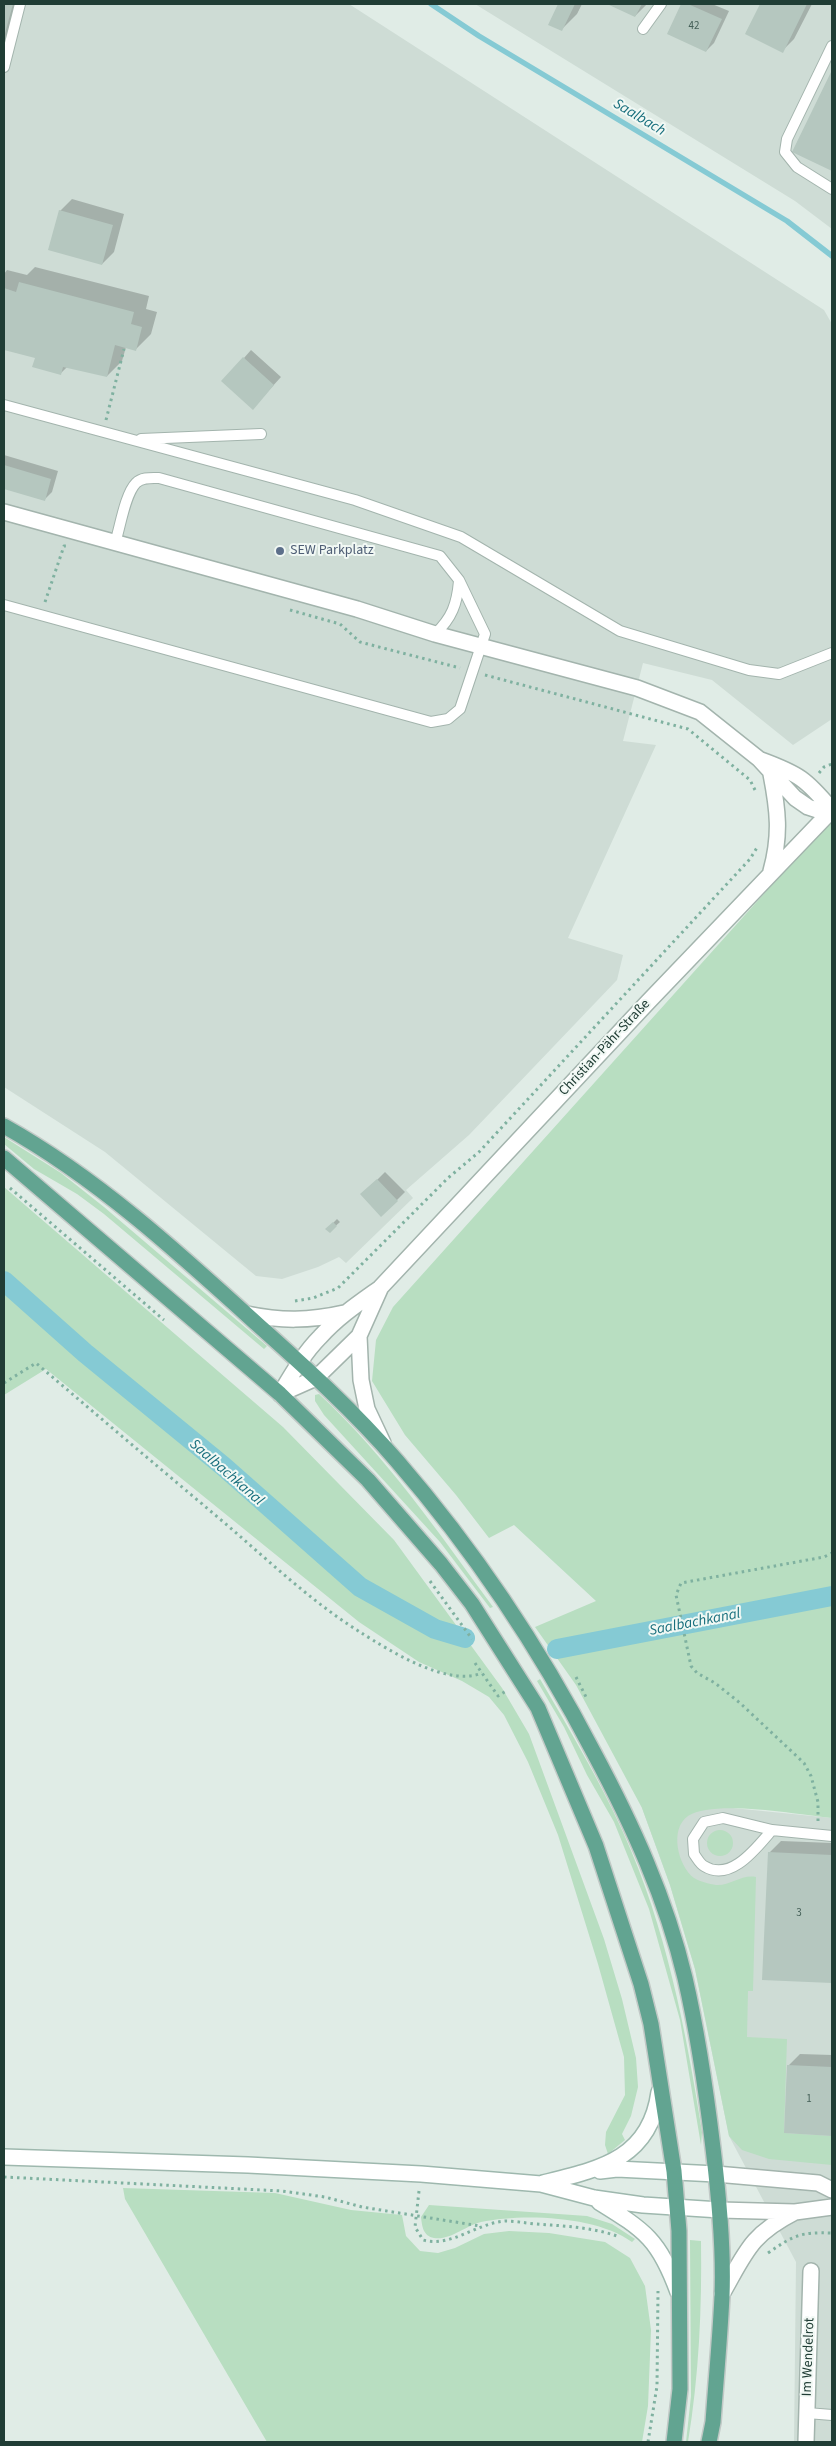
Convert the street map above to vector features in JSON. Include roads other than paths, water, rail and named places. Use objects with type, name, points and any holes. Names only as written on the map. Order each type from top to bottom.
[{"type":"main road","points":[[4,1126],[37,1145],[96,1186],[246,1314],[316,1378],[385,1448],[469,1551],[561,1689],[625,1812],[658,1890],[684,1975],[704,2072],[720,2210],[722,2294],[713,2422],[709,2442]]},
{"type":"main road","points":[[4,1158],[280,1394],[368,1480],[441,1564],[472,1604],[538,1708],[596,1846],[641,1984],[651,2024],[674,2171],[677,2206],[681,2298],[680,2389],[674,2442]]},
{"type":"street","points":[[4,512],[357,609],[435,634],[615,681],[700,712],[759,759],[795,798],[808,807],[820,811],[832,810]]},
{"type":"street","points":[[759,759],[793,772],[809,784],[832,810]]},
{"type":"street","points":[[770,872],[778,847],[779,826],[771,774]]},
{"type":"street","name":"Christian-Pähr-Straße","points":[[280,1394],[300,1362],[319,1337],[345,1313],[380,1288],[770,872],[832,810]]},
{"type":"street","name":"Christian-Pähr-Straße","points":[[280,1394],[316,1378],[360,1336],[380,1288]]},
{"type":"street","points":[[246,1314],[273,1320],[296,1321],[345,1313]]},
{"type":"street","points":[[360,1336],[361,1380],[368,1409],[385,1448]]},
{"type":"street","points":[[541,2184],[607,2165],[645,2136],[656,2113],[661,2082]]},
{"type":"street","points":[[4,2157],[248,2164],[421,2174],[541,2184],[594,2198],[643,2205],[720,2210],[795,2212],[832,2207]]},
{"type":"street","points":[[588,2172],[617,2169],[716,2174],[818,2183],[832,2190]]},
{"type":"street","points":[[594,2198],[648,2235],[669,2267],[681,2298]]},
{"type":"street","points":[[722,2294],[744,2253],[760,2233],[795,2212]]},
{"type":"street","name":"Im Wendelrot","points":[[806,2442],[811,2271]]},
{"type":"lane","points":[[4,67],[20,4]]},
{"type":"lane","points":[[643,29],[662,4]]},
{"type":"lane","points":[[832,46],[787,139],[785,152],[797,167],[832,189]]},
{"type":"lane","points":[[4,405],[355,500],[461,537],[620,631],[749,670],[778,674],[832,653]]},
{"type":"lane","points":[[130,440],[261,434]]},
{"type":"lane","points":[[4,606],[431,722],[448,719],[460,709],[485,634],[459,580],[440,556],[159,478],[146,477],[136,482],[115,544]]},
{"type":"lane","points":[[435,634],[447,622],[457,603],[459,580]]},
{"type":"lane","points":[[772,1830],[749,1856],[732,1868],[718,1870],[704,1866],[694,1854],[693,1839],[704,1822],[723,1818],[772,1830],[832,1836]]},
{"type":"lane","points":[[807,2413],[832,2415]]},
{"type":"waterway","name":"Saalbach","points":[[431,4],[479,36],[787,221],[832,256]]},
{"type":"waterway","name":"Saalbachkanal","points":[[4,1281],[85,1353],[223,1466],[360,1587],[435,1629],[465,1638]]},
{"type":"waterway","name":"Saalbachkanal","points":[[557,1649],[832,1596]]},
{"type":"place","name":"SEW Parkplatz","points":[[280,551]]}]
